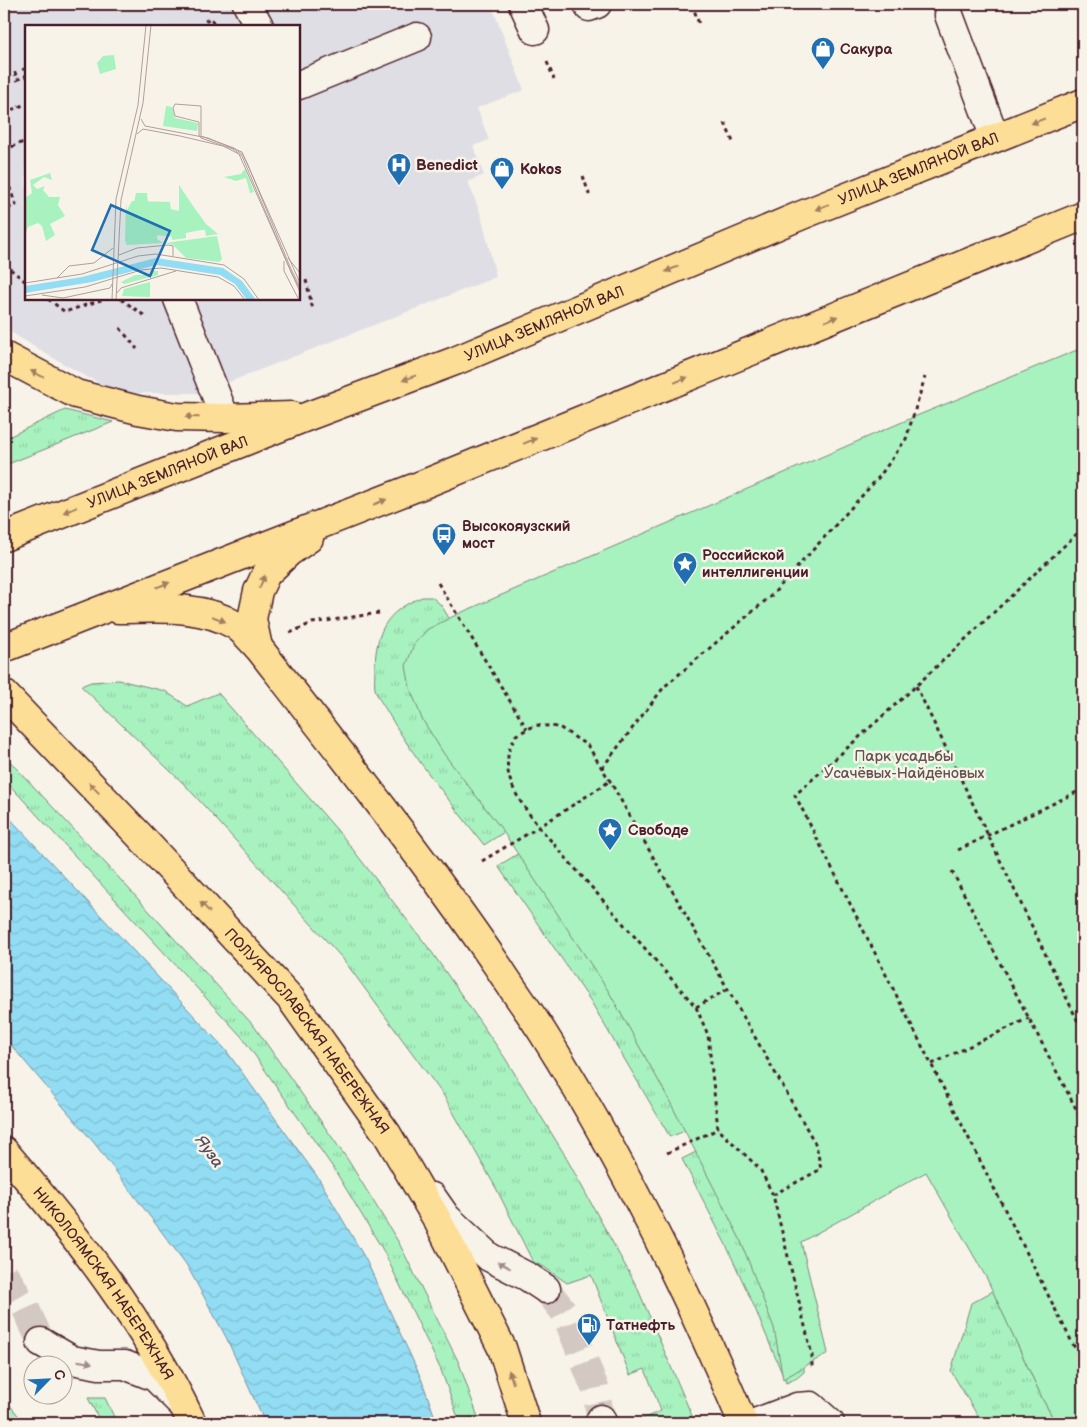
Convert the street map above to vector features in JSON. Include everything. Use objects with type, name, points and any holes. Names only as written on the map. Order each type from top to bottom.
[{"type":"main road","name":"УЛИЦА ЗЕМЛЯНОЙ ВАЛ","points":[[4,537],[311,415],[454,361],[793,218],[1083,103]]},
{"type":"main road","points":[[4,648],[334,520],[1083,216]]},
{"type":"main road","points":[[4,356],[76,394],[138,410],[177,417],[225,418],[311,415]]},
{"type":"main road","points":[[258,646],[252,618],[258,591],[266,574],[289,552],[334,520]]},
{"type":"main road","points":[[101,609],[176,609],[207,614],[236,626],[258,646],[453,901],[543,1033],[604,1136],[668,1258],[709,1344],[743,1423]]},
{"type":"main road","name":"ПОЛУЯРОСЛАВСКАЯ НАБЕРЕЖНАЯ","points":[[4,694],[138,834],[291,999],[387,1134],[438,1221],[502,1348],[526,1423]]},
{"type":"main road","name":"НИКОЛОЯМСКАЯ НАБЕРЕЖНАЯ","points":[[4,1151],[37,1189],[115,1289],[148,1341],[188,1415]]},
{"type":"lane","points":[[248,4],[258,25]]},
{"type":"lane","points":[[523,4],[535,30]]},
{"type":"lane","points":[[949,15],[995,138]]},
{"type":"lane","points":[[300,85],[417,37]]},
{"type":"lane","points":[[178,300],[225,418]]},
{"type":"lane","points":[[387,1134],[446,1217],[489,1257],[528,1277],[546,1289]]},
{"type":"lane","points":[[41,1342],[72,1360],[99,1365],[125,1365],[155,1377],[188,1415]]},
{"type":"lane","points":[[755,1423],[797,1407],[821,1415]]},
{"type":"path","points":[[692,4],[699,24]]},
{"type":"path","points":[[205,21],[211,18],[214,25]]},
{"type":"path","points":[[23,68],[25,73]]},
{"type":"path","points":[[14,72],[17,80],[25,76]]},
{"type":"path","points":[[4,113],[25,104]]},
{"type":"path","points":[[725,123],[733,142]]},
{"type":"path","points":[[4,150],[25,141]]},
{"type":"path","points":[[4,172],[16,205],[4,210]]},
{"type":"path","points":[[583,176],[590,197]]},
{"type":"path","points":[[4,267],[25,281]]},
{"type":"path","points":[[306,280],[313,310]]},
{"type":"path","points":[[49,300],[65,312],[101,300]]},
{"type":"path","points":[[120,328],[137,349]]},
{"type":"path","points":[[602,768],[664,687],[772,596],[880,477],[906,439],[925,377]]},
{"type":"path","points":[[1083,528],[916,686],[795,795],[1083,1364]]},
{"type":"path","points":[[438,583],[527,729]]},
{"type":"path","points":[[286,635],[312,623],[379,612]]},
{"type":"path","points":[[916,686],[1083,1032]]},
{"type":"path","points":[[772,1195],[821,1169],[816,1145],[610,781],[588,746],[559,727],[536,725],[527,729],[516,735],[508,757],[509,776],[520,801],[539,827],[696,1007],[708,1035],[718,1129],[760,1169],[772,1195],[812,1355],[821,1415]]},
{"type":"path","points":[[482,860],[539,827],[610,781]]},
{"type":"path","points":[[958,850],[1083,789]]},
{"type":"path","points":[[952,871],[1083,1122]]},
{"type":"path","points":[[696,1007],[728,989]]},
{"type":"path","points":[[932,1064],[1029,1018]]},
{"type":"path","points":[[667,1153],[718,1129]]},
{"type":"shaded area","points":[[4,4],[491,4],[524,90],[477,108],[489,140],[473,146],[484,175],[468,182],[481,215],[496,277],[201,393],[137,393],[111,388],[87,377],[4,328]]},
{"type":"green space","name":"Парк усадьбы Усачёвых-Найдёновых","points":[[1077,350],[1083,354],[1083,1423],[1056,1423],[1043,1400],[987,1279],[926,1172],[801,1242],[828,1353],[783,1379],[774,1328],[740,1239],[667,1096],[609,992],[500,827],[444,754],[422,719],[410,688],[406,666],[414,644],[428,629],[460,613],[914,417]]},
{"type":"green space","points":[[65,410],[113,422],[8,464],[4,439]]},
{"type":"green space","points":[[422,597],[432,597],[441,605],[514,724],[523,820],[484,845],[410,747],[375,689],[376,654],[381,632],[386,623],[400,609]]},
{"type":"green space","points":[[119,680],[165,691],[187,706],[218,693],[344,838],[431,951],[505,1058],[563,1152],[637,1287],[695,1423],[632,1423],[661,1411],[645,1369],[630,1375],[591,1275],[567,1283],[544,1267],[533,1262],[496,1188],[444,1096],[343,959],[186,786],[81,686],[91,682]]},
{"type":"green space","points":[[4,755],[254,1026],[348,1160],[399,1243],[459,1363],[480,1423],[460,1423],[441,1370],[383,1250],[334,1169],[242,1037],[4,779]]},
{"type":"green space","points":[[537,842],[694,1127],[670,1137],[590,1000],[498,866]]},
{"type":"green space","points":[[708,1146],[804,1360],[804,1372],[786,1383],[726,1245],[682,1159]]},
{"type":"green space","points":[[993,1291],[1043,1400],[1056,1423],[982,1423],[951,1371],[971,1303]]},
{"type":"green space","points":[[4,1398],[21,1419],[29,1423],[4,1423]]},
{"type":"green space","points":[[88,1398],[105,1398],[117,1423],[101,1423]]},
{"type":"water","name":"Яуза","points":[[4,812],[225,1049],[319,1179],[366,1260],[421,1378],[437,1423],[265,1423],[226,1337],[186,1264],[95,1144],[4,1037]]},
{"type":"tunnel","points":[[4,1273],[25,1307],[41,1342]]},
{"type":"tunnel","points":[[546,1289],[565,1313],[595,1388],[601,1419]]},
{"type":"place","name":"Сакура","points":[[823,70]]},
{"type":"place","name":"Benedict","points":[[399,186]]},
{"type":"place","name":"Kokos","points":[[502,190]]},
{"type":"place","name":"Высокояузский мост","points":[[444,556]]},
{"type":"place","name":"Российской интеллигенции","points":[[685,585]]},
{"type":"place","name":"Свободе","points":[[610,851]]},
{"type":"place","name":"Татнефть","points":[[589,1346]]}]
